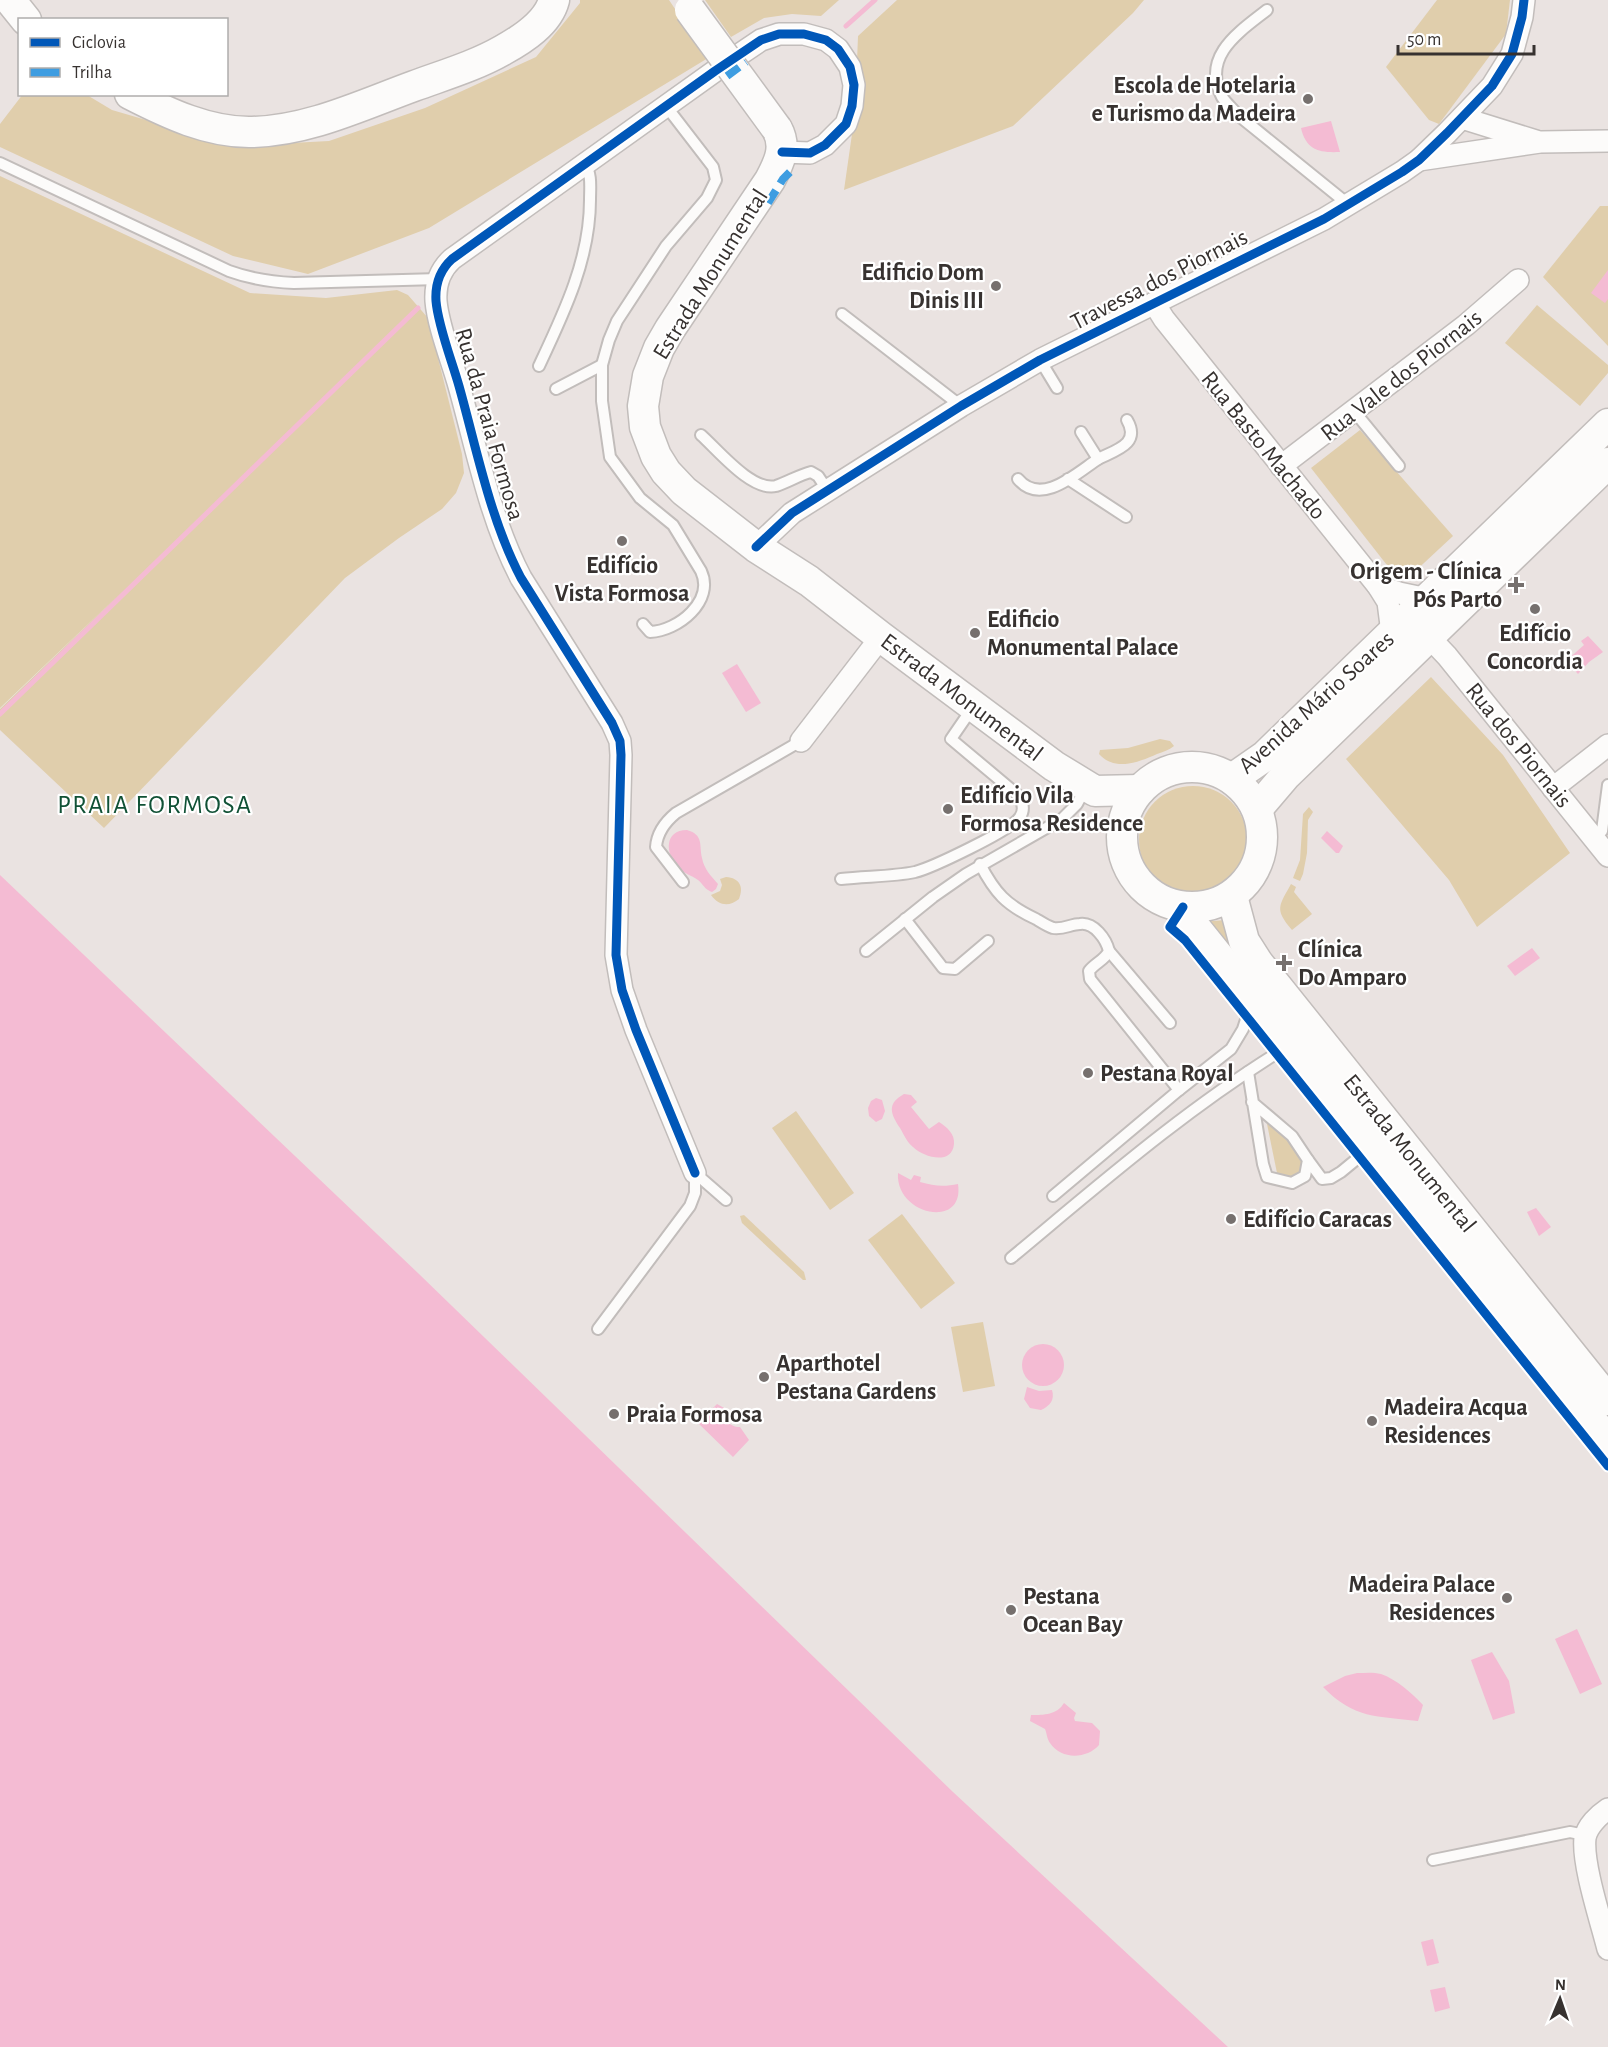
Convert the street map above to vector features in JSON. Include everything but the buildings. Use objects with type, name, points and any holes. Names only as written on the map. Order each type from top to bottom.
[{"type":"main road","points":[[10,0],[24,18]]},
{"type":"main road","points":[[134,96],[161,110],[213,128],[251,132],[304,126],[475,63],[503,50],[524,37],[544,20],[554,0]]},
{"type":"main road","points":[[687,5],[779,141]]},
{"type":"main road","name":"Estrada Monumental","points":[[779,141],[770,180],[659,348],[648,376],[643,406],[645,427],[650,443],[666,472],[704,508],[756,547],[809,581],[1054,766],[1091,789],[1122,825]]},
{"type":"main road","name":"Avenida Mário Soares","points":[[1232,778],[1265,756],[1608,424]]},
{"type":"main road","name":"Avenida Mário Soares","points":[[1257,809],[1285,776],[1608,463]]},
{"type":"main road","points":[[1203,768],[1232,778],[1243,788],[1257,809],[1262,829],[1263,844],[1259,859],[1244,886],[1232,896],[1200,907],[1183,907],[1165,902],[1148,892],[1135,879],[1126,862],[1122,844],[1122,825],[1128,806],[1140,790],[1155,777],[1173,769],[1203,768]]},
{"type":"main road","points":[[1091,789],[1140,790]]},
{"type":"main road","name":"Estrada Monumental","points":[[1232,896],[1244,941],[1257,963],[1604,1389]]},
{"type":"main road","name":"Estrada Monumental","points":[[1183,907],[1190,921],[1608,1441]]},
{"type":"street","name":"Travessa dos Piornais","points":[[756,547],[792,513],[961,406],[1040,360],[1349,205],[1419,160],[1492,86],[1512,54],[1524,0]]},
{"type":"street","points":[[439,279],[447,264],[452,260],[761,40],[779,34],[804,34],[826,40],[838,49],[850,67],[854,85],[852,106],[846,124],[825,145],[810,153],[779,141]]},
{"type":"street","points":[[1462,118],[1540,142]]},
{"type":"street","points":[[1419,160],[1512,148],[1540,142],[1608,141]]},
{"type":"street","name":"Rua da Praia Formosa","points":[[439,279],[436,304],[441,324],[487,488],[510,556],[521,578],[612,723],[620,741],[621,784],[616,955],[618,974],[636,1030],[695,1173]]},
{"type":"street","name":"Rua Vale dos Piornais","points":[[1281,466],[1466,325],[1518,280]]},
{"type":"street","name":"Rua Basto Machado","points":[[1154,303],[1164,319],[1378,586],[1388,602],[1392,633]]},
{"type":"street","points":[[1378,586],[1412,597],[1428,599]]},
{"type":"street","name":"Rua dos Piornais","points":[[1428,636],[1447,656],[1608,856]]},
{"type":"street","points":[[801,741],[881,637]]},
{"type":"street","points":[[1553,788],[1608,745]]},
{"type":"street","points":[[1608,1809],[1597,1816],[1585,1835],[1586,1855],[1608,1948]]},
{"type":"lane","points":[[1267,10],[1234,37],[1219,55],[1215,76],[1222,98],[1240,117],[1349,205]]},
{"type":"lane","points":[[644,624],[650,632],[659,632],[678,623],[694,610],[705,589],[704,578],[673,525],[640,498],[610,457],[602,401],[602,365],[617,321],[666,246],[707,198],[716,180],[713,167],[666,106]]},
{"type":"lane","points":[[0,163],[30,175],[229,271],[249,278],[294,283],[439,279]]},
{"type":"lane","points":[[539,366],[567,307],[587,242],[590,175],[585,164]]},
{"type":"lane","points":[[842,314],[961,406]]},
{"type":"lane","points":[[1040,360],[1057,388]]},
{"type":"lane","points":[[556,389],[602,365]]},
{"type":"lane","points":[[1354,411],[1399,466]]},
{"type":"lane","points":[[1018,479],[1022,484],[1040,490],[1054,488],[1098,459],[1128,444],[1132,435],[1131,426],[1127,420]]},
{"type":"lane","points":[[1082,432],[1098,459]]},
{"type":"lane","points":[[702,435],[744,475],[760,486],[775,486],[811,472],[818,476],[828,491]]},
{"type":"lane","points":[[1068,479],[1126,517]]},
{"type":"lane","points":[[841,879],[914,872],[1009,826],[1022,816],[1024,810],[1019,796],[951,739],[973,707]]},
{"type":"lane","points":[[683,882],[656,847],[656,838],[668,820],[676,813],[801,741]]},
{"type":"lane","points":[[1593,838],[1602,831],[1608,786]]},
{"type":"lane","points":[[866,951],[933,897],[980,864],[1062,819],[1091,789]]},
{"type":"lane","points":[[980,864],[992,887],[1015,909],[1053,928],[1068,928],[1081,923],[1094,926],[1107,944],[1109,951],[1170,1023]]},
{"type":"lane","points":[[905,920],[943,968],[955,969],[988,941]]},
{"type":"lane","points":[[1109,951],[1093,965],[1089,971],[1090,979],[1179,1090]]},
{"type":"lane","points":[[1053,1196],[1231,1049],[1243,1029],[1253,998]]},
{"type":"lane","points":[[1011,1258],[1157,1137],[1290,1045]]},
{"type":"lane","points":[[1248,1072],[1263,1164],[1268,1177],[1292,1183],[1305,1176],[1308,1160]]},
{"type":"lane","points":[[1252,1102],[1292,1136],[1322,1179],[1331,1178],[1372,1147]]},
{"type":"lane","points":[[695,1173],[726,1200]]},
{"type":"lane","points":[[598,1329],[690,1206],[695,1193],[695,1173]]},
{"type":"lane","points":[[1433,1860],[1570,1832],[1585,1835]]},
{"type":"shaded area","points":[[580,0],[669,0],[708,58],[429,228],[308,274],[233,256],[0,147],[0,124],[21,96],[89,96],[112,110],[235,146],[329,141],[425,108],[536,57],[580,3]]},
{"type":"shaded area","points":[[705,0],[839,0],[821,16],[792,14],[764,18],[731,37]]},
{"type":"shaded area","points":[[897,0],[1144,0],[1013,126],[844,190],[855,113],[858,36]]},
{"type":"shaded area","points":[[1437,0],[1510,0],[1506,34],[1439,124],[1429,120],[1386,67]]},
{"type":"shaded area","points":[[1331,121],[1340,152],[1314,149],[1306,141],[1301,128]]},
{"type":"shaded area","points":[[0,176],[250,293],[326,298],[397,290],[408,295],[428,318],[462,454],[464,473],[456,493],[442,509],[345,578],[104,828],[0,730],[0,709],[127,587],[0,708]]},
{"type":"shaded area","points":[[1600,206],[1608,206],[1608,346],[1543,277]]},
{"type":"shaded area","points":[[1608,270],[1608,299],[1605,303],[1591,293]]},
{"type":"shaded area","points":[[1537,305],[1608,365],[1608,373],[1580,406],[1505,343]]},
{"type":"shaded area","points":[[1360,430],[1453,536],[1410,576],[1398,576],[1390,569],[1311,468]]},
{"type":"shaded area","points":[[1588,636],[1603,652],[1578,674],[1566,661],[1584,645],[1581,641]]},
{"type":"shaded area","points":[[737,664],[761,703],[746,712],[722,673]]},
{"type":"shaded area","points":[[1431,677],[1503,755],[1570,853],[1477,927],[1449,880],[1346,759]]},
{"type":"shaded area","points":[[1160,739],[1170,741],[1174,746],[1143,760],[1127,764],[1112,763],[1099,754],[1100,750],[1128,748]]},
{"type":"shaded area","points":[[1193,786],[1214,790],[1231,802],[1243,819],[1247,840],[1243,861],[1231,878],[1214,890],[1193,894],[1172,890],[1155,878],[1143,861],[1139,840],[1143,819],[1155,802],[1172,790]]},
{"type":"shaded area","points":[[1309,807],[1313,812],[1308,820],[1307,853],[1300,881],[1293,878],[1300,860],[1303,814]]},
{"type":"shaded area","points":[[687,830],[698,838],[704,866],[718,884],[712,892],[680,869],[671,856],[669,844],[671,838],[679,831]]},
{"type":"shaded area","points":[[1327,831],[1343,846],[1339,853],[1336,853],[1321,838]]},
{"type":"shaded area","points":[[0,875],[419,1274],[953,1792],[1228,2047],[0,2047]]},
{"type":"shaded area","points":[[726,877],[738,881],[741,887],[739,899],[728,904],[717,901],[711,895],[720,891],[722,885],[720,879]]},
{"type":"shaded area","points":[[1291,884],[1296,887],[1294,892],[1312,914],[1292,930],[1283,917],[1280,907]]},
{"type":"shaded area","points":[[1225,920],[1249,965],[1202,922]]},
{"type":"shaded area","points":[[1532,948],[1540,958],[1515,976],[1507,966]]},
{"type":"shaded area","points":[[904,1094],[911,1095],[917,1102],[911,1107],[929,1129],[939,1122],[950,1131],[954,1144],[948,1155],[936,1158],[923,1154],[907,1141],[892,1110],[892,1105]]},
{"type":"shaded area","points":[[876,1098],[882,1100],[885,1111],[882,1119],[876,1122],[869,1116],[868,1108],[871,1101]]},
{"type":"shaded area","points":[[796,1111],[854,1193],[830,1210],[772,1128]]},
{"type":"shaded area","points":[[1266,1119],[1270,1119],[1303,1159],[1304,1171],[1297,1179],[1281,1178],[1277,1173]]},
{"type":"shaded area","points":[[898,1173],[911,1180],[914,1175],[921,1177],[920,1182],[930,1184],[944,1186],[958,1184],[957,1198],[951,1208],[941,1212],[930,1212],[918,1207],[907,1199],[900,1187]]},
{"type":"shaded area","points":[[1536,1208],[1551,1227],[1539,1236],[1527,1212]]},
{"type":"shaded area","points":[[902,1214],[955,1283],[921,1309],[868,1240]]},
{"type":"shaded area","points":[[744,1215],[804,1272],[806,1280],[803,1280],[742,1223],[740,1216]]},
{"type":"shaded area","points":[[983,1322],[995,1386],[963,1392],[951,1327]]},
{"type":"shaded area","points":[[1043,1344],[1058,1350],[1064,1365],[1058,1380],[1043,1386],[1028,1380],[1022,1365],[1028,1350]]},
{"type":"shaded area","points":[[1027,1387],[1039,1391],[1052,1390],[1051,1402],[1041,1410],[1030,1408],[1024,1399]]},
{"type":"shaded area","points":[[717,1404],[726,1409],[725,1416],[728,1422],[740,1427],[749,1440],[733,1457],[698,1423]]},
{"type":"shaded area","points":[[1577,1629],[1602,1684],[1580,1694],[1555,1639]]},
{"type":"shaded area","points":[[1492,1652],[1509,1681],[1515,1713],[1493,1720],[1471,1660]]},
{"type":"shaded area","points":[[1357,1673],[1381,1674],[1404,1687],[1423,1705],[1418,1721],[1356,1711],[1323,1687]]},
{"type":"shaded area","points":[[1064,1703],[1076,1713],[1075,1721],[1092,1723],[1100,1731],[1099,1745],[1094,1750],[1081,1755],[1067,1755],[1055,1749],[1045,1729],[1030,1721],[1031,1715],[1054,1712]]},
{"type":"shaded area","points":[[1433,1939],[1439,1963],[1427,1966],[1421,1942]]},
{"type":"shaded area","points":[[1445,1987],[1450,2008],[1435,2012],[1430,1990]]},
{"type":"waterway","points":[[846,26],[875,0]]},
{"type":"waterway","points":[[0,714],[418,308]]},
{"type":"marked path","points":[[727,76],[746,62]]},
{"type":"marked path","points":[[768,203],[783,179],[795,167]]},
{"type":"cycle path","points":[[756,547],[792,513],[961,406],[1040,360],[1324,219],[1419,160],[1492,86],[1512,54],[1524,0]]},
{"type":"cycle path","points":[[695,1173],[636,1030],[622,990],[616,955],[620,741],[612,723],[521,578],[510,555],[478,459],[442,332],[437,311],[436,289],[441,273],[452,259],[761,40],[779,34],[804,34],[826,40],[838,49],[850,67],[854,85],[852,106],[846,124],[825,145],[810,153],[782,152]]},
{"type":"cycle path","points":[[1183,907],[1170,927],[1185,940],[1608,1466]]},
{"type":"place","name":"Escola de Hotelaria e Turismo da Madeira","points":[[1308,99]]},
{"type":"place","name":"Edificio Dom Dinis III","points":[[996,286]]},
{"type":"place","name":"Edifício Vista Formosa","points":[[622,541]]},
{"type":"place","name":"Origem - Clínica Pós Parto","points":[[1516,585]]},
{"type":"place","name":"Edifício Concordia","points":[[1535,609]]},
{"type":"place","name":"Edificio Monumental Palace","points":[[975,633]]},
{"type":"place","name":"Edifício Vila Formosa Residence","points":[[948,809]]},
{"type":"place","name":"Clínica Do Amparo","points":[[1284,963]]},
{"type":"place","name":"Pestana Royal","points":[[1088,1073]]},
{"type":"place","name":"Edifício Caracas","points":[[1231,1219]]},
{"type":"place","name":"Aparthotel Pestana Gardens","points":[[764,1377]]},
{"type":"place","name":"Praia Formosa","points":[[614,1414]]},
{"type":"place","name":"Madeira Acqua Residences","points":[[1372,1421]]},
{"type":"place","name":"Madeira Palace Residences","points":[[1507,1598]]},
{"type":"place","name":"Pestana Ocean Bay","points":[[1011,1610]]},
{"type":"district","name":"PRAIA FORMOSA","points":[[155,804]]}]
